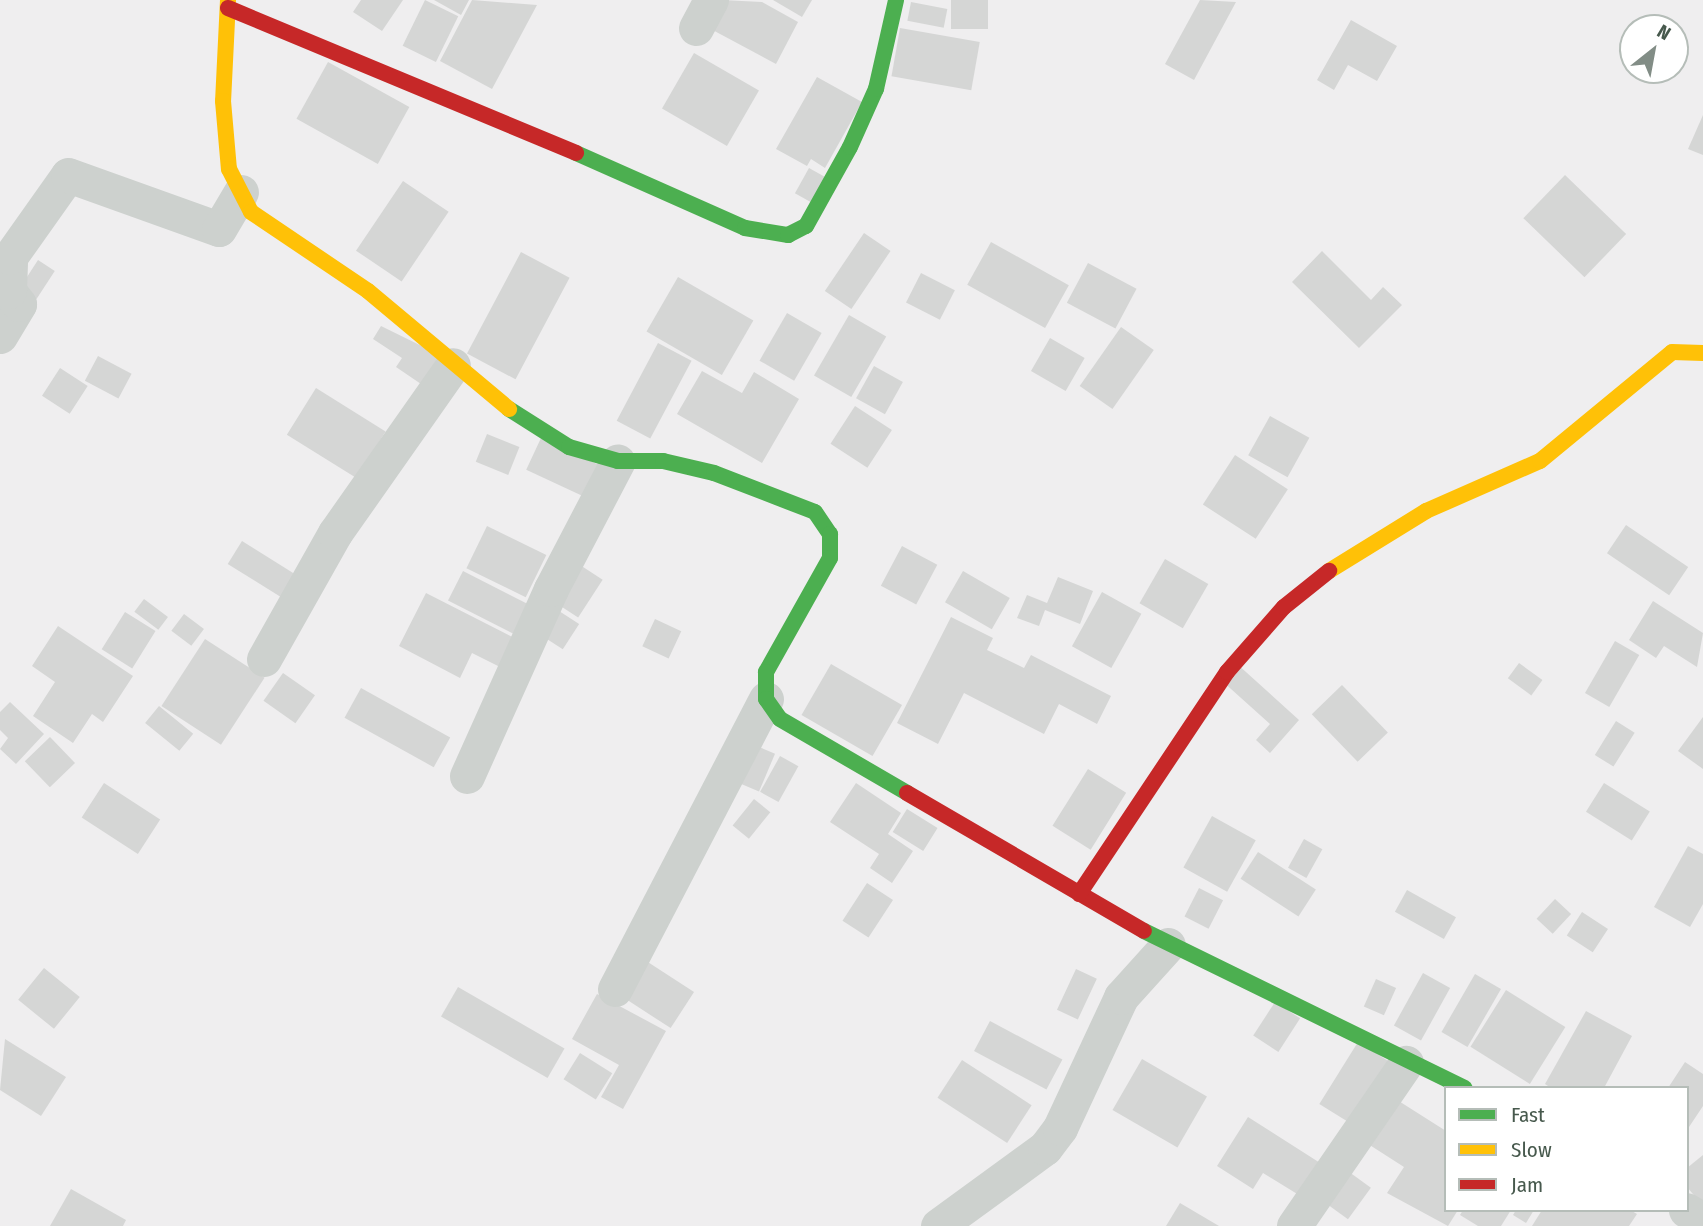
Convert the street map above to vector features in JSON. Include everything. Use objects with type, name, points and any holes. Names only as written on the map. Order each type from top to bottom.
[{"type":"street","points":[[615,989],[766,699],[766,672],[830,558],[830,534],[815,512],[776,492],[663,461],[618,461],[569,447],[523,421],[368,291],[251,212],[229,169],[223,101],[228,4],[437,91],[745,228],[788,235],[806,226],[850,147],[876,89],[896,0]]},
{"type":"street","points":[[0,336],[19,304],[9,291],[10,257],[68,175],[219,229],[241,192]]},
{"type":"street","points":[[1079,894],[1227,672],[1284,607],[1348,555],[1540,461],[1672,352],[1703,353]]},
{"type":"street","points":[[264,659],[335,533],[453,365]]},
{"type":"street","points":[[467,776],[551,589],[618,461]]},
{"type":"street","points":[[766,699],[780,719],[1168,945],[1406,1063],[1460,1086]]},
{"type":"street","points":[[938,1226],[1045,1148],[1060,1128],[1121,997],[1168,945]]},
{"type":"street","points":[[1294,1226],[1406,1063]]},
{"type":"building","points":[[361,0],[403,0],[382,31],[353,12]]},
{"type":"building","points":[[425,0],[458,16],[436,62],[403,46]]},
{"type":"building","points":[[434,0],[469,0],[461,15]]},
{"type":"building","points":[[472,0],[537,5],[492,89],[440,61]]},
{"type":"building","points":[[722,0],[762,2],[798,22],[776,64],[707,27]]},
{"type":"building","points":[[773,0],[812,0],[802,17]]},
{"type":"building","points":[[951,0],[988,0],[988,29],[951,29]]},
{"type":"building","points":[[1200,0],[1236,2],[1194,80],[1165,64]]},
{"type":"building","points":[[911,2],[947,9],[944,28],[907,21]]},
{"type":"building","points":[[1351,20],[1397,46],[1377,81],[1348,65],[1334,90],[1317,80]]},
{"type":"building","points":[[900,28],[980,42],[971,90],[891,76]]},
{"type":"building","points":[[694,53],[759,90],[727,146],[662,108]]},
{"type":"building","points":[[328,62],[409,107],[378,164],[296,119]]},
{"type":"building","points":[[817,77],[862,102],[825,168],[811,159],[807,166],[776,149]]},
{"type":"building","points":[[1703,115],[1703,155],[1688,149]]},
{"type":"building","points":[[809,168],[827,178],[813,204],[795,193]]},
{"type":"building","points":[[1565,175],[1626,234],[1584,277],[1523,218]]},
{"type":"building","points":[[403,181],[449,212],[402,281],[356,251]]},
{"type":"building","points":[[864,233],[891,251],[851,309],[825,291]]},
{"type":"building","points":[[991,242],[1069,285],[1045,328],[967,285]]},
{"type":"building","points":[[1322,251],[1371,300],[1383,287],[1402,305],[1359,348],[1292,282]]},
{"type":"building","points":[[521,252],[570,278],[516,379],[467,354]]},
{"type":"building","points":[[38,260],[55,271],[32,305],[16,294]]},
{"type":"building","points":[[1088,263],[1137,289],[1115,329],[1067,303]]},
{"type":"building","points":[[921,273],[955,290],[940,320],[906,302]]},
{"type":"building","points":[[678,277],[753,320],[722,375],[646,332]]},
{"type":"building","points":[[787,313],[822,333],[794,381],[760,361]]},
{"type":"building","points":[[849,315],[886,336],[851,397],[814,376]]},
{"type":"building","points":[[381,326],[440,355],[421,384],[396,367],[402,358],[373,339]]},
{"type":"building","points":[[1121,327],[1154,350],[1112,409],[1080,386]]},
{"type":"building","points":[[1050,338],[1085,358],[1066,391],[1031,371]]},
{"type":"building","points":[[658,343],[692,361],[650,439],[617,421]]},
{"type":"building","points":[[98,356],[132,374],[118,399],[85,381]]},
{"type":"building","points":[[874,366],[903,382],[885,414],[856,398]]},
{"type":"building","points":[[60,368],[88,386],[70,414],[42,396]]},
{"type":"building","points":[[702,371],[742,393],[754,372],[799,399],[762,463],[677,414]]},
{"type":"building","points":[[316,388],[386,431],[356,478],[287,435]]},
{"type":"building","points":[[855,406],[892,430],[867,468],[830,444]]},
{"type":"building","points":[[1270,416],[1309,438],[1288,477],[1248,455]]},
{"type":"building","points":[[487,434],[519,447],[508,475],[476,462]]},
{"type":"building","points":[[541,438],[604,468],[590,499],[526,470]]},
{"type":"building","points":[[1235,455],[1288,489],[1256,539],[1203,504]]},
{"type":"building","points":[[1626,525],[1688,567],[1669,595],[1607,553]]},
{"type":"building","points":[[487,526],[546,555],[526,597],[466,568]]},
{"type":"building","points":[[242,541],[297,575],[283,598],[228,564]]},
{"type":"building","points":[[902,546],[937,565],[916,605],[881,586]]},
{"type":"building","points":[[1165,559],[1208,584],[1183,628],[1140,603]]},
{"type":"building","points":[[580,565],[603,580],[578,617],[555,603]]},
{"type":"building","points":[[463,571],[536,608],[521,638],[448,600]]},
{"type":"building","points":[[963,571],[1010,598],[992,629],[945,602]]},
{"type":"building","points":[[1058,577],[1093,591],[1080,624],[1045,610],[1039,626],[1017,618],[1027,595],[1047,603]]},
{"type":"building","points":[[1102,592],[1141,614],[1111,668],[1072,646]]},
{"type":"building","points":[[426,593],[524,643],[510,672],[472,653],[460,678],[399,646]]},
{"type":"building","points":[[144,599],[168,617],[158,630],[134,612]]},
{"type":"building","points":[[1653,601],[1703,633],[1697,667],[1664,646],[1656,658],[1629,640]]},
{"type":"building","points":[[559,611],[579,624],[563,649],[543,636]]},
{"type":"building","points":[[125,612],[156,631],[132,668],[102,649]]},
{"type":"building","points":[[184,614],[204,629],[191,646],[171,631]]},
{"type":"building","points":[[951,617],[993,638],[987,650],[1024,668],[1031,655],[1111,696],[1097,724],[1059,704],[1044,734],[964,693],[938,744],[897,723]]},
{"type":"building","points":[[655,619],[681,631],[669,658],[642,646]]},
{"type":"building","points":[[58,626],[133,676],[103,722],[92,714],[73,743],[33,716],[55,682],[32,666]]},
{"type":"building","points":[[205,639],[265,678],[221,745],[161,706]]},
{"type":"building","points":[[1615,641],[1639,655],[1609,707],[1585,693]]},
{"type":"building","points":[[1236,663],[1299,720],[1270,753],[1256,740],[1270,724],[1221,680]]},
{"type":"building","points":[[1519,663],[1542,680],[1531,695],[1508,678]]},
{"type":"building","points":[[831,664],[902,705],[873,756],[802,715]]},
{"type":"building","points":[[283,673],[315,695],[295,723],[263,701]]},
{"type":"building","points":[[1342,685],[1388,732],[1358,762],[1312,714]]},
{"type":"building","points":[[361,688],[450,737],[434,767],[345,718]]},
{"type":"building","points":[[10,702],[44,734],[16,764],[0,749],[8,738],[0,730],[0,712]]},
{"type":"building","points":[[159,706],[193,734],[179,751],[145,723]]},
{"type":"building","points":[[1703,717],[1703,769],[1678,751]]},
{"type":"building","points":[[1616,721],[1635,733],[1613,767],[1595,755]]},
{"type":"building","points":[[50,737],[75,763],[50,787],[25,761]]},
{"type":"building","points":[[752,744],[775,754],[759,792],[736,782]]},
{"type":"building","points":[[780,756],[798,766],[778,802],[760,792]]},
{"type":"building","points":[[1088,769],[1126,793],[1091,850],[1052,826]]},
{"type":"building","points":[[104,783],[160,819],[138,854],[82,817]]},
{"type":"building","points":[[856,783],[901,813],[888,834],[913,851],[892,883],[870,868],[879,854],[830,822]]},
{"type":"building","points":[[1604,783],[1650,812],[1632,840],[1586,812]]},
{"type":"building","points":[[754,799],[770,812],[749,839],[733,825]]},
{"type":"building","points":[[907,809],[938,828],[923,851],[893,832]]},
{"type":"building","points":[[1212,816],[1256,840],[1227,892],[1183,868]]},
{"type":"building","points":[[1304,839],[1322,849],[1306,878],[1288,868]]},
{"type":"building","points":[[1688,846],[1703,854],[1703,904],[1690,927],[1654,907]]},
{"type":"building","points":[[1258,852],[1316,890],[1298,916],[1241,879]]},
{"type":"building","points":[[867,883],[893,900],[868,938],[842,921]]},
{"type":"building","points":[[1199,888],[1223,900],[1209,929],[1184,917]]},
{"type":"building","points":[[1407,890],[1456,917],[1444,939],[1395,912]]},
{"type":"building","points":[[1555,899],[1571,914],[1553,934],[1537,919]]},
{"type":"building","points":[[1582,912],[1608,929],[1593,952],[1567,935]]},
{"type":"building","points":[[637,955],[694,992],[671,1028],[614,991]]},
{"type":"building","points":[[44,968],[80,997],[54,1029],[18,1000]]},
{"type":"building","points":[[1076,969],[1097,979],[1078,1020],[1057,1010]]},
{"type":"building","points":[[1423,973],[1450,988],[1421,1041],[1394,1025]]},
{"type":"building","points":[[1475,974],[1501,989],[1467,1047],[1442,1032]]},
{"type":"building","points":[[1376,979],[1396,988],[1384,1015],[1364,1006]]},
{"type":"building","points":[[458,987],[565,1048],[548,1078],[441,1016]]},
{"type":"building","points":[[1506,990],[1565,1027],[1530,1084],[1470,1047]]},
{"type":"building","points":[[597,994],[666,1031],[623,1109],[601,1097],[619,1065],[572,1039]]},
{"type":"building","points":[[1275,1002],[1300,1018],[1278,1052],[1253,1036]]},
{"type":"building","points":[[1586,1011],[1632,1036],[1605,1086],[1545,1084]]},
{"type":"building","points":[[990,1021],[1062,1059],[1046,1090],[974,1051]]},
{"type":"building","points":[[5,1039],[66,1077],[41,1116],[0,1090]]},
{"type":"building","points":[[1358,1042],[1391,1063],[1352,1125],[1319,1104]]},
{"type":"building","points":[[580,1053],[612,1073],[596,1099],[564,1079]]},
{"type":"building","points":[[1142,1059],[1207,1096],[1177,1148],[1112,1110]]},
{"type":"building","points":[[962,1060],[1032,1105],[1007,1143],[937,1098]]},
{"type":"building","points":[[1685,1062],[1703,1074],[1703,1106],[1689,1127],[1689,1086],[1669,1086]]},
{"type":"building","points":[[1394,1098],[1444,1130],[1444,1212],[1457,1212],[1448,1226],[1387,1193],[1404,1167],[1365,1142]]},
{"type":"building","points":[[1248,1117],[1328,1168],[1307,1200],[1263,1173],[1253,1189],[1217,1166]]},
{"type":"building","points":[[1703,1155],[1703,1206],[1689,1189],[1689,1166]]},
{"type":"building","points":[[1345,1169],[1371,1188],[1348,1219],[1322,1201]]},
{"type":"building","points":[[71,1189],[126,1220],[123,1226],[50,1226]]},
{"type":"building","points":[[1180,1203],[1219,1226],[1166,1226]]},
{"type":"building","points":[[1462,1212],[1510,1212],[1501,1226],[1478,1226],[1460,1215]]},
{"type":"building","points":[[1515,1212],[1533,1212],[1526,1223],[1513,1215]]},
{"type":"building","points":[[1541,1212],[1637,1214],[1629,1226],[1532,1226]]},
{"type":"traffic: fast","points":[[576,153],[745,228],[788,235],[806,226],[850,147],[876,89],[896,0]]},
{"type":"traffic: fast","points":[[509,409],[569,447],[618,461],[663,461],[714,473],[815,512],[830,534],[830,558],[766,672],[766,699],[780,719],[907,793]]},
{"type":"traffic: fast","points":[[1144,931],[1461,1086]]},
{"type":"traffic: slow","points":[[228,0],[223,101],[229,169],[251,212],[368,291],[509,409]]},
{"type":"traffic: slow","points":[[1329,571],[1426,511],[1540,461],[1672,352],[1703,353]]},
{"type":"traffic: jam","points":[[228,8],[576,153]]},
{"type":"traffic: jam","points":[[1079,894],[1227,672],[1284,607],[1329,571]]},
{"type":"traffic: jam","points":[[907,793],[1144,931]]}]
